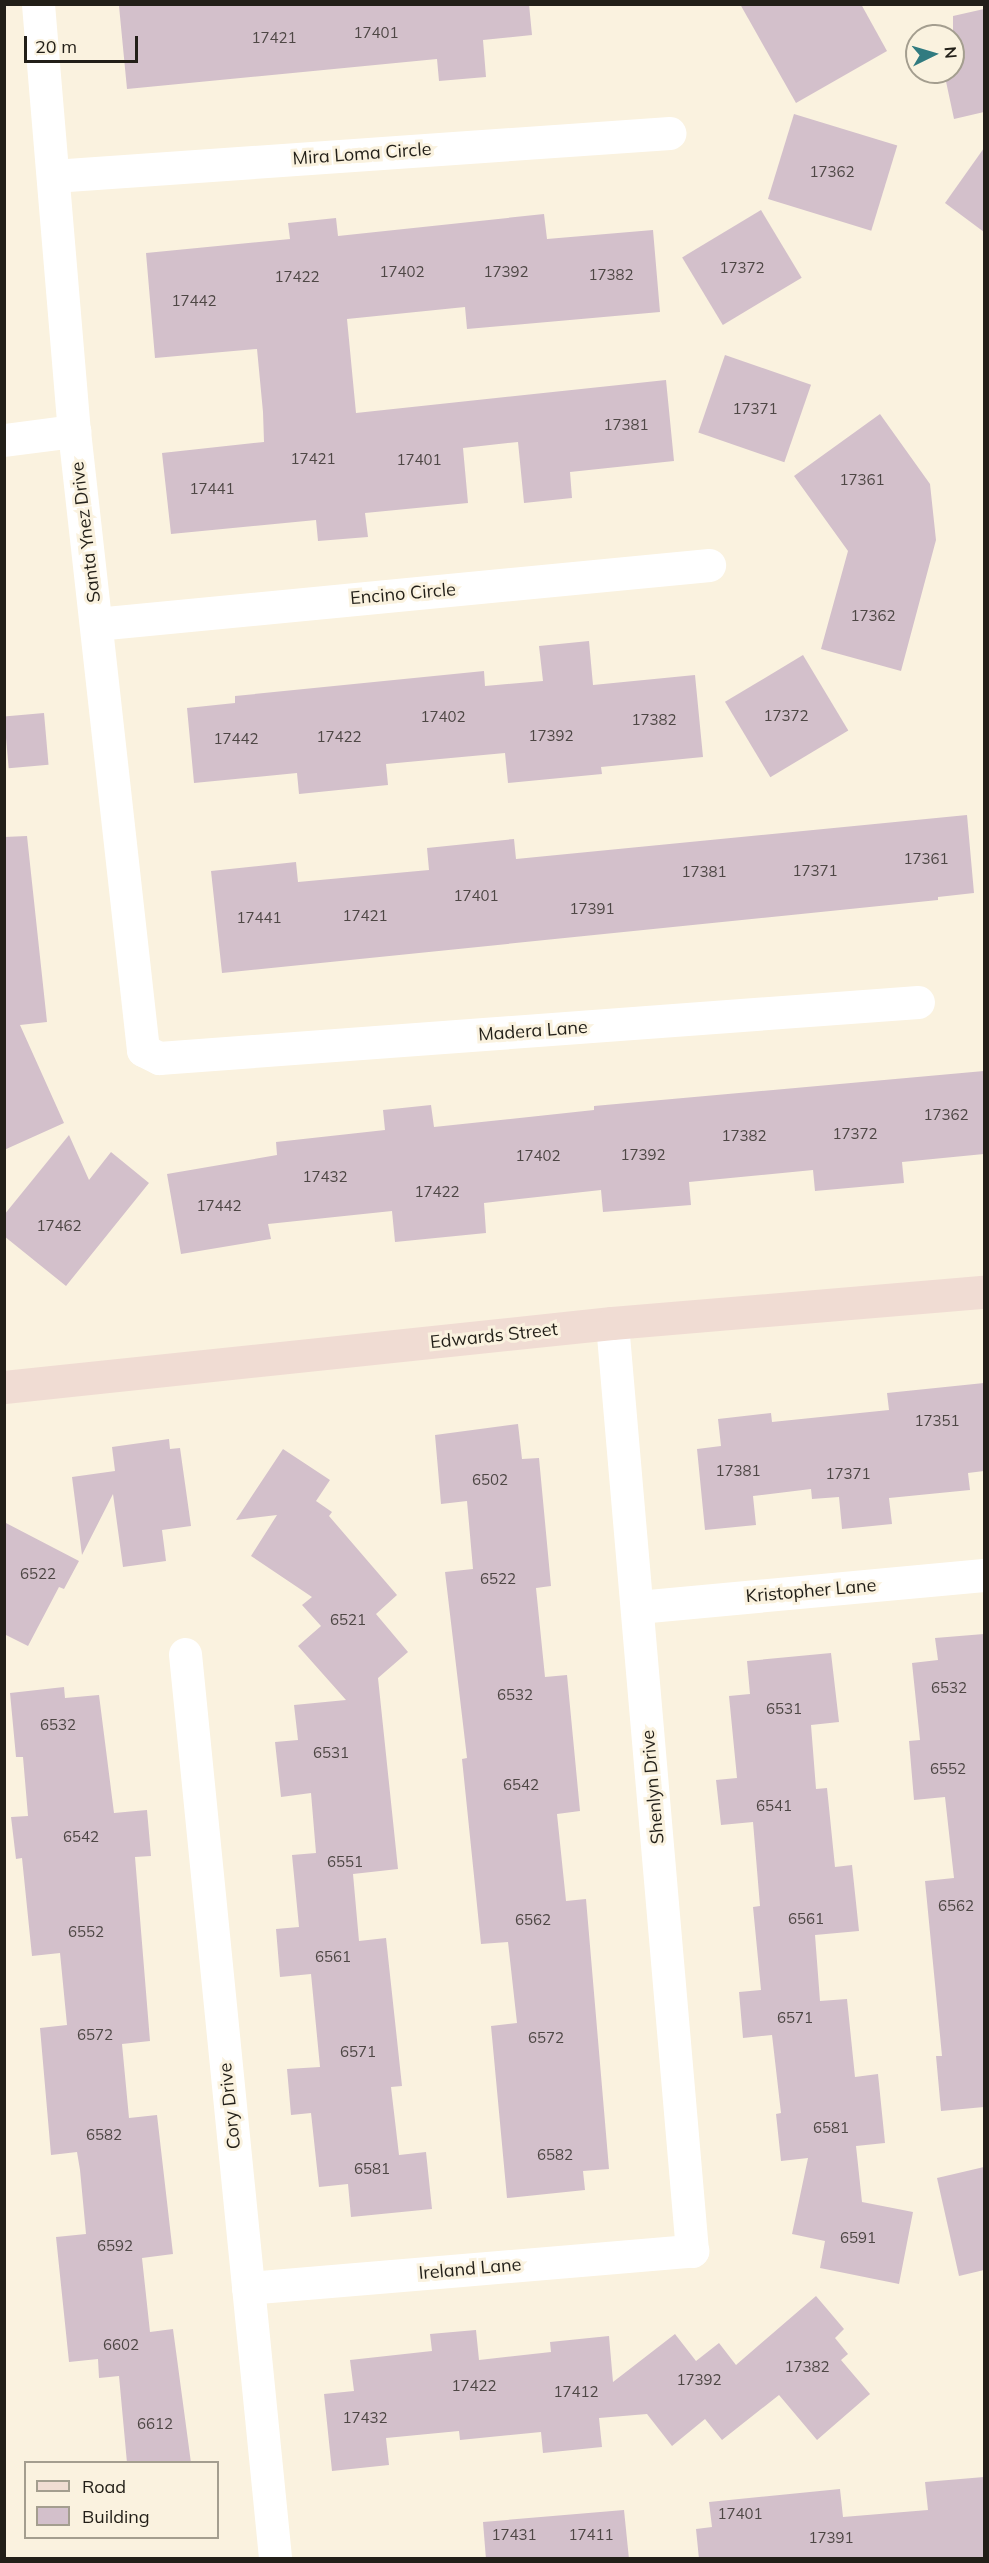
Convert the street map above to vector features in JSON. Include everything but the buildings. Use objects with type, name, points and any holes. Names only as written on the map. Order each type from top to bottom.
[{"type":"main road","name":"Edwards Street","points":[[4,1387],[612,1323],[984,1292]]},
{"type":"street","name":"Santa Ynez Drive","points":[[38,4],[74,431],[140,1038],[149,1056]]},
{"type":"street","name":"Mira Loma Circle","points":[[53,176],[670,133]]},
{"type":"street","points":[[4,440],[74,431]]},
{"type":"street","name":"Encino Circle","points":[[96,624],[709,565]]},
{"type":"street","name":"Madera Lane","points":[[149,1056],[159,1058],[918,1002]]},
{"type":"street","name":"Shenlyn Drive","points":[[612,1323],[692,2251]]},
{"type":"street","name":"Kristopher Lane","points":[[638,1607],[984,1575]]},
{"type":"street","name":"Cory Drive","points":[[185,1654],[274,2559]]},
{"type":"street","name":"Ireland Lane","points":[[248,2288],[692,2251]]}]
